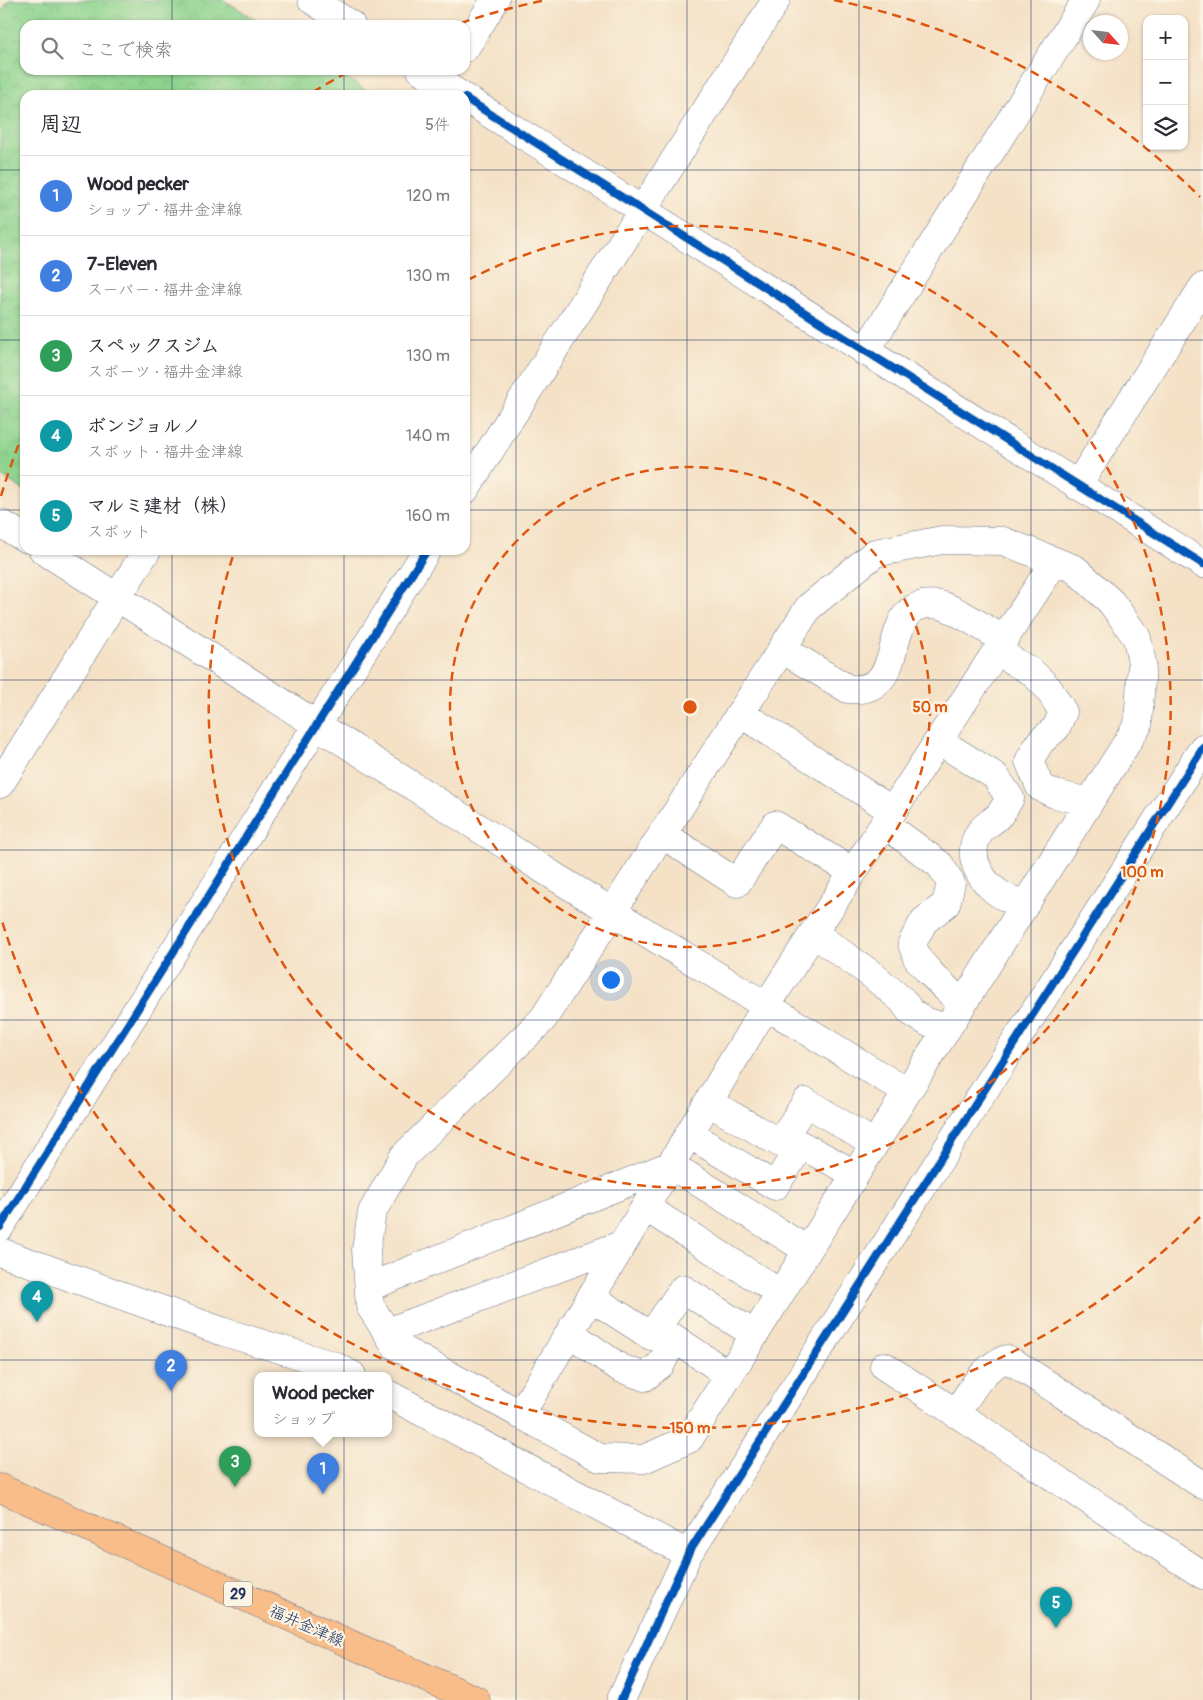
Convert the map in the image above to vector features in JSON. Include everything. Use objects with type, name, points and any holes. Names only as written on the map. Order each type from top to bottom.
[{"type":"main road","name":"福井金津線","points":[[0,1488],[476,1700]]},
{"type":"street","points":[[312,0],[343,20]]},
{"type":"street","points":[[470,40],[495,0]]},
{"type":"street","points":[[470,482],[776,0]]},
{"type":"street","points":[[866,352],[1086,0]]},
{"type":"street","points":[[470,101],[1203,564]]},
{"type":"street","points":[[1078,486],[1203,287]]},
{"type":"street","points":[[0,523],[20,535]]},
{"type":"street","points":[[942,540],[1003,541],[1075,569],[1111,602],[1137,638],[1142,663],[1138,725],[689,1439],[644,1459],[600,1458],[396,1346],[370,1306],[366,1250],[372,1212],[404,1156],[543,1019],[782,649],[809,607],[875,553],[942,540]]},
{"type":"street","points":[[51,555],[557,878],[907,1092]]},
{"type":"street","points":[[0,784],[144,555]]},
{"type":"street","points":[[0,1227],[424,555]]},
{"type":"street","points":[[520,1415],[766,1006],[1055,561]]},
{"type":"street","points":[[782,649],[848,689],[860,690],[878,682],[890,665],[900,625],[910,612],[921,605],[941,606],[1000,646],[1048,688],[1064,712],[1056,728],[1040,742],[1029,761],[1040,787],[1055,794],[1089,802]]},
{"type":"street","points":[[740,713],[889,817],[940,865],[950,883],[946,904],[924,922],[912,943],[918,958],[924,966],[962,1004]]},
{"type":"street","points":[[938,741],[995,776],[1010,798],[999,814],[980,832],[974,843],[973,854],[978,870],[987,884],[1006,898],[1025,903]]},
{"type":"street","points":[[621,1700],[688,1554],[1203,748]]},
{"type":"street","points":[[662,834],[737,883],[775,825],[853,872]]},
{"type":"street","points":[[813,934],[871,974],[902,1000],[911,1012],[927,1022],[947,1028]]},
{"type":"street","points":[[708,1102],[780,1143],[806,1102],[874,1144]]},
{"type":"street","points":[[689,1134],[775,1186],[801,1145],[855,1174]]},
{"type":"street","points":[[368,1287],[671,1165]]},
{"type":"street","points":[[671,1165],[807,1250]]},
{"type":"street","points":[[645,1207],[780,1294]]},
{"type":"street","points":[[387,1332],[623,1244]]},
{"type":"street","points":[[0,1252],[224,1332],[335,1366],[346,1372]]},
{"type":"street","points":[[591,1298],[651,1336],[683,1289],[754,1334]]},
{"type":"street","points":[[570,1333],[620,1368],[645,1377],[661,1364],[674,1338],[729,1375]]},
{"type":"street","points":[[956,1414],[982,1375],[999,1361],[1007,1360],[1203,1485]]},
{"type":"street","points":[[884,1366],[1203,1575]]},
{"type":"street","points":[[392,1396],[688,1554]]},
{"type":"green space","points":[[9,0],[224,0],[256,20],[20,20],[20,75],[342,75],[366,90],[20,90],[20,488],[0,475],[0,14]]},
{"type":"cycle path","points":[[470,101],[1203,564]]},
{"type":"cycle path","points":[[0,1227],[424,555]]},
{"type":"cycle path","points":[[621,1700],[688,1554],[1203,748]]},
{"type":"place","name":"ボンジョルノ","points":[[37,1322]]},
{"type":"place","name":"7-Eleven","points":[[171,1391]]},
{"type":"place","name":"スペックスジム","points":[[235,1487]]},
{"type":"place","name":"Wood pecker","points":[[323,1494]]},
{"type":"place","name":"マルミ建材（株）","points":[[1056,1628]]}]
